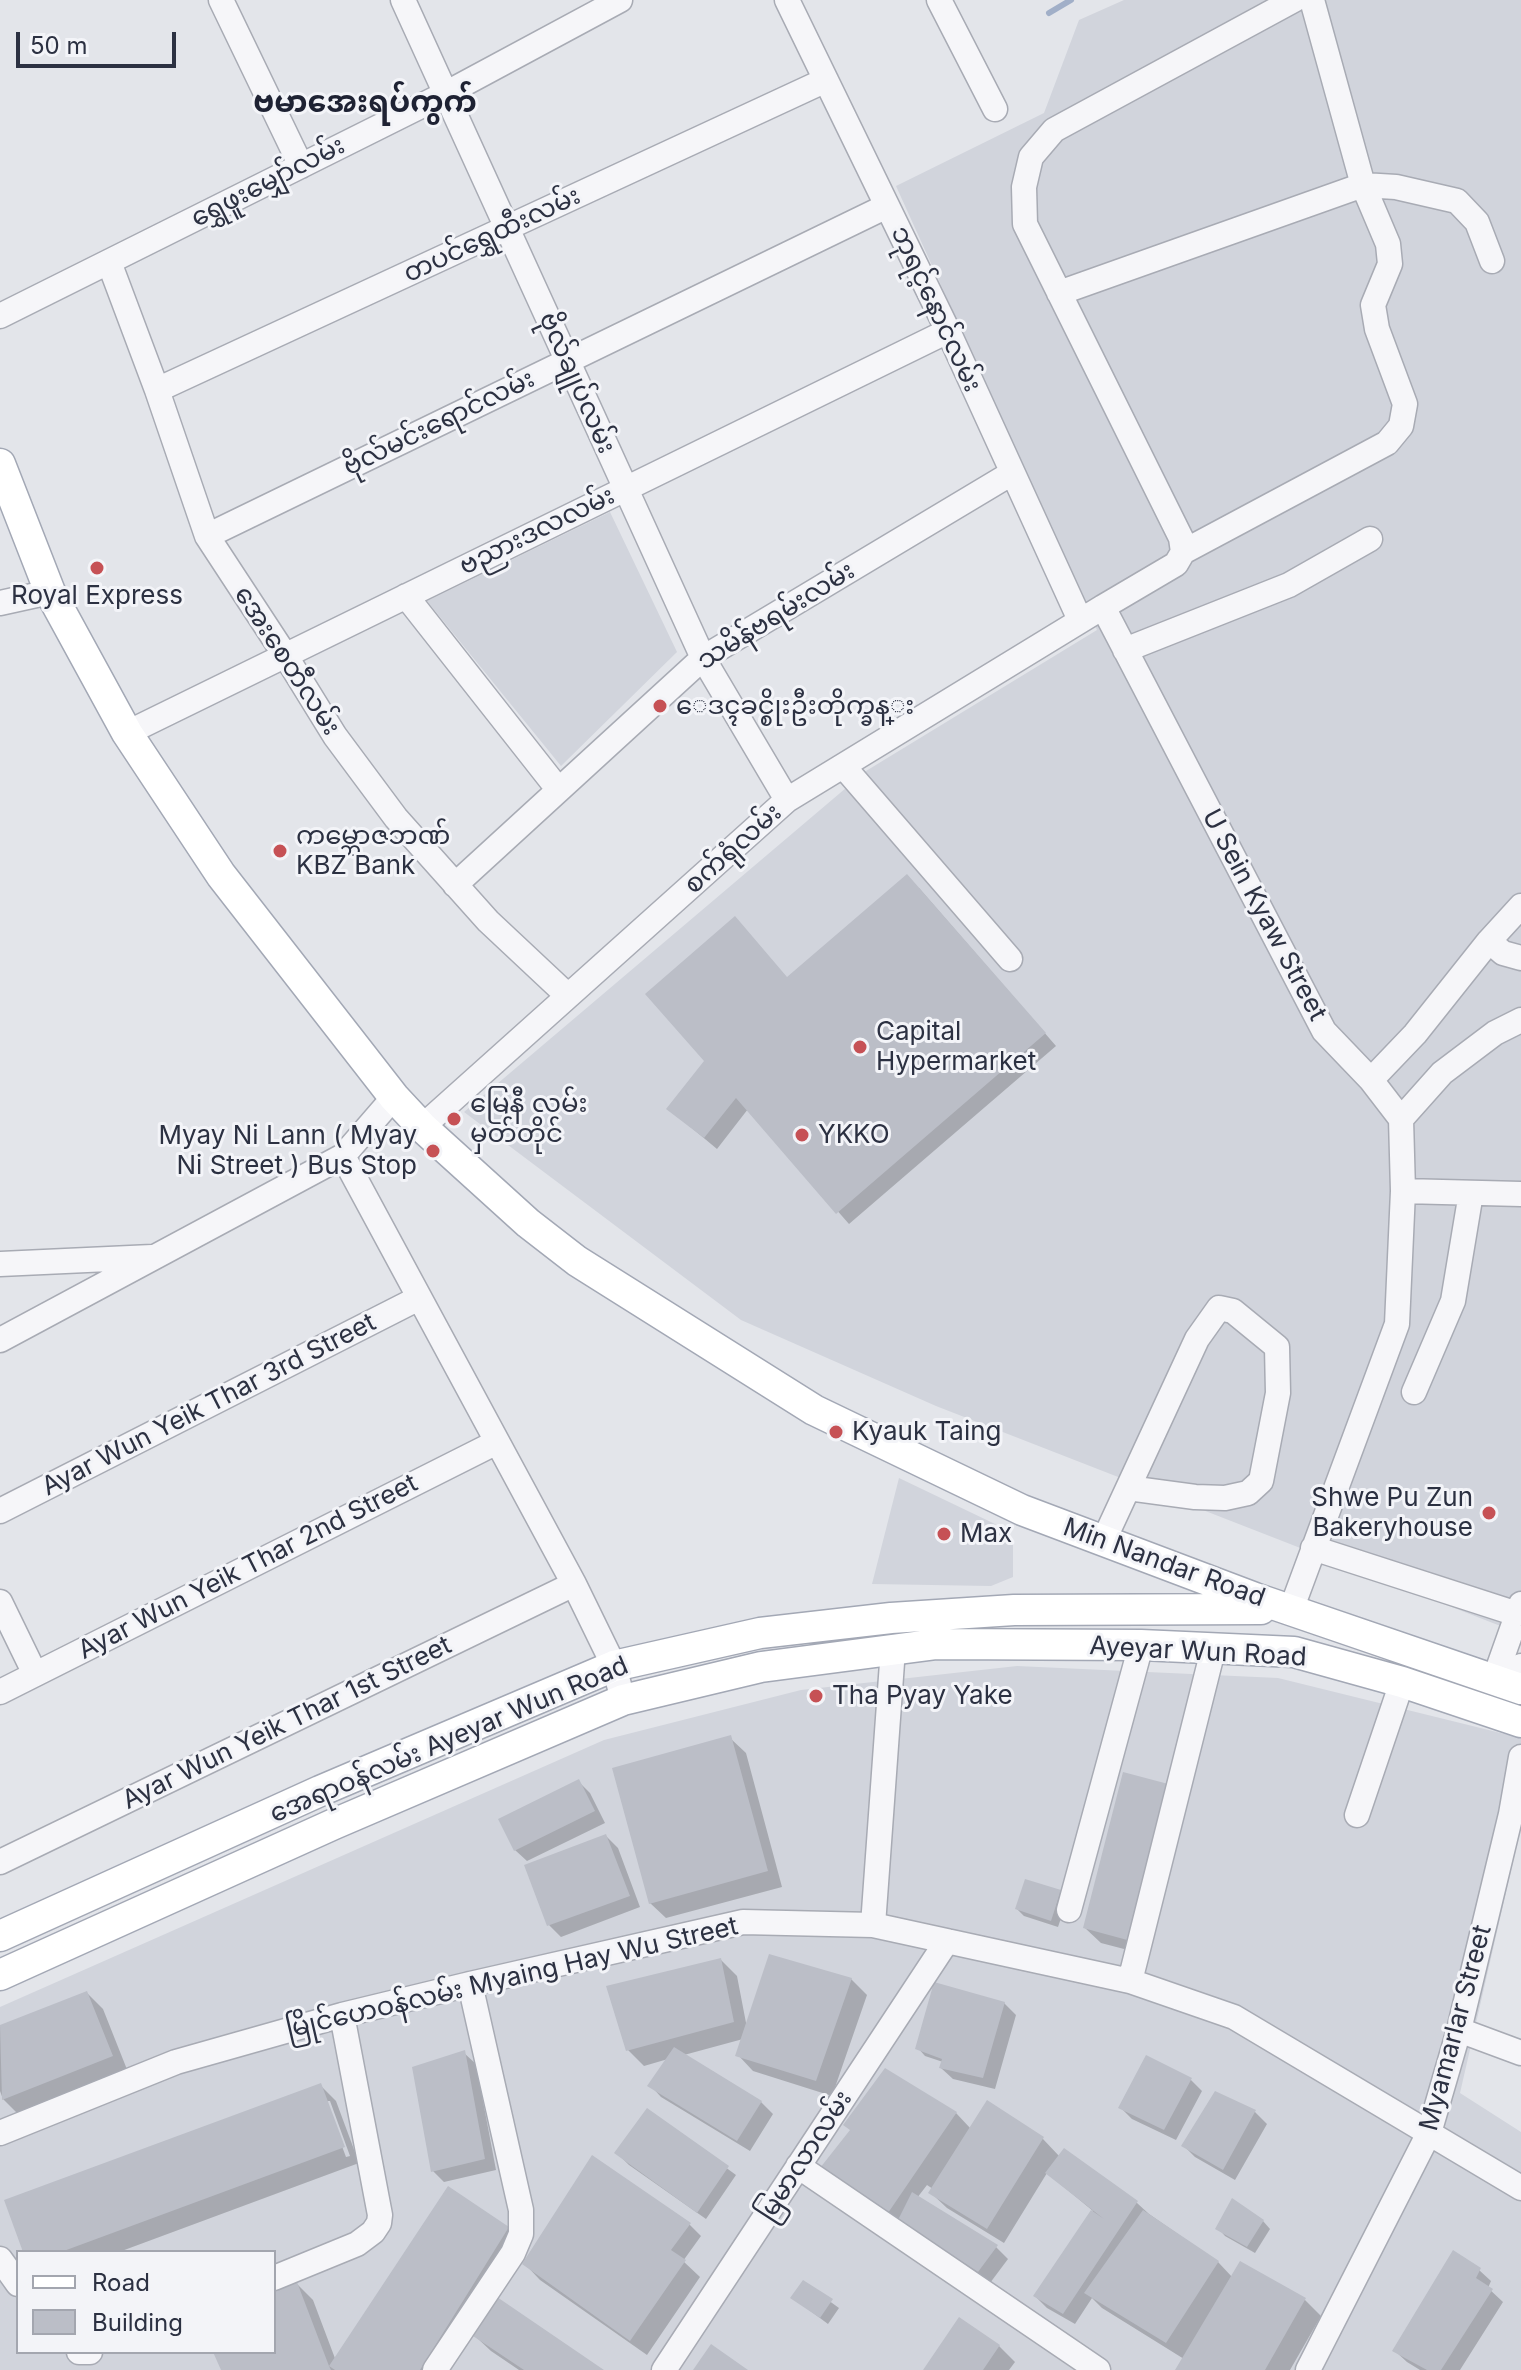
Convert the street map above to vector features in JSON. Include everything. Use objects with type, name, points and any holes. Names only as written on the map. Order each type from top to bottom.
[{"type":"main road","name":"Min Nandar Road","points":[[0,464],[50,592],[127,733],[221,875],[394,1097],[422,1127],[528,1223],[577,1261],[814,1410],[1022,1510],[1299,1612]]},
{"type":"main road","name":"Ayeyar Wun Road","points":[[1014,1610],[1151,1611],[1225,1607],[1299,1612],[1513,1680]]},
{"type":"main road","name":"အေရာဝန်လမ်း Ayeyar Wun Road","points":[[0,1936],[320,1791],[614,1666],[760,1633],[929,1614],[1014,1610]]},
{"type":"main road","points":[[1294,1652],[1299,1612]]},
{"type":"main road","name":"အေရာဝန်လမ်း Ayeyar Wun Road","points":[[0,1975],[334,1824],[623,1700],[761,1667],[937,1644],[1009,1645]]},
{"type":"main road","name":"Ayeyar Wun Road","points":[[1009,1645],[1141,1645],[1294,1652],[1402,1682],[1521,1722]]},
{"type":"street","points":[[221,0],[301,166]]},
{"type":"street","name":"ဗိုလ်ချုပ်လမ်း","points":[[403,0],[703,658],[787,800]]},
{"type":"street","name":"ရွှေဖူးမျှော်လမ်း","points":[[0,316],[447,93],[620,0]]},
{"type":"street","name":"ဘုရင့်နောင်လမ်း","points":[[787,0],[948,331],[1080,620]]},
{"type":"street","points":[[939,0],[995,109]]},
{"type":"street","points":[[1183,552],[1181,538],[1025,224],[1024,187],[1031,157],[1054,130],[1294,0]]},
{"type":"street","points":[[1080,620],[1176,564],[1183,552],[1387,443],[1401,426],[1405,404],[1377,329],[1373,305],[1390,264],[1388,244],[1363,185],[1312,0]]},
{"type":"street","name":"တပင်ရွှေထီးလမ်း","points":[[157,390],[826,80]]},
{"type":"street","points":[[1059,293],[1363,185],[1396,187],[1457,201],[1477,222],[1492,261]]},
{"type":"street","name":"ဗိုလ်မင်းရောင်လမ်း","points":[[207,536],[887,206]]},
{"type":"street","name":"အေးစေတီလမ်း","points":[[109,262],[207,536],[335,736],[396,818],[488,921],[568,996]]},
{"type":"street","name":"ဗညားဒလလမ်း","points":[[127,733],[948,331]]},
{"type":"street","name":"သမိန်ဗရမ်းလမ်း","points":[[455,885],[703,658],[1012,473]]},
{"type":"street","points":[[1125,650],[1289,585],[1370,539]]},
{"type":"street","points":[[0,603],[50,592]]},
{"type":"street","points":[[406,596],[558,789]]},
{"type":"street","name":"U Sein Kyaw Street","points":[[1103,607],[1324,1031],[1371,1080],[1401,1119]]},
{"type":"street","name":"စက်ရုံလမ်း","points":[[422,1127],[787,800],[1080,620]]},
{"type":"street","points":[[844,767],[1010,959]]},
{"type":"street","points":[[1371,1080],[1415,1034],[1521,906]]},
{"type":"street","points":[[1489,941],[1503,953],[1521,958]]},
{"type":"street","points":[[1299,1612],[1313,1548],[1397,1324],[1403,1191],[1401,1119],[1442,1073],[1495,1033],[1521,1020]]},
{"type":"street","points":[[0,1340],[343,1156],[394,1097]]},
{"type":"street","points":[[343,1156],[574,1584],[614,1666],[623,1700]]},
{"type":"street","points":[[1403,1191],[1521,1194]]},
{"type":"street","points":[[1414,1392],[1453,1301],[1471,1193]]},
{"type":"street","points":[[0,1264],[158,1256]]},
{"type":"street","name":"Ayar Wun Yeik Thar 3rd Street","points":[[0,1511],[419,1298]]},
{"type":"street","points":[[1103,1542],[1128,1488],[1197,1339],[1219,1308],[1233,1311],[1277,1347],[1278,1393],[1261,1481],[1248,1493],[1225,1498],[1128,1488]]},
{"type":"street","name":"Ayar Wun Yeik Thar 2nd Street","points":[[0,1692],[497,1442]]},
{"type":"street","points":[[1313,1548],[1519,1609],[1513,1680]]},
{"type":"street","name":"Ayar Wun Yeik Thar 1st Street","points":[[0,1862],[574,1584]]},
{"type":"street","points":[[0,1602],[35,1674]]},
{"type":"street","points":[[1069,1910],[1141,1645]]},
{"type":"street","points":[[873,1925],[893,1649]]},
{"type":"street","points":[[1130,1981],[1213,1650]]},
{"type":"street","points":[[1357,1815],[1402,1682]]},
{"type":"street","name":"Myamarlar Street","points":[[1308,2370],[1429,2133],[1516,1816],[1521,1757]]},
{"type":"street","name":"မြိုင်ဟေဝန်လမ်း Myaing Hay Wu Street","points":[[0,2133],[176,2062],[342,2015],[470,1984],[743,1922],[873,1925],[1130,1981],[1234,2017],[1521,2188]]},
{"type":"street","name":"မြမာလာလမ်း","points":[[664,2370],[947,1941]]},
{"type":"street","points":[[435,2370],[513,2253],[521,2234],[521,2210],[470,1984]]},
{"type":"street","points":[[276,2277],[357,2244],[379,2223],[342,2015]]},
{"type":"street","points":[[1459,2030],[1521,2053]]},
{"type":"street","points":[[798,2166],[1098,2370]]},
{"type":"street","points":[[0,2259],[16,2281]]},
{"type":"shaded area","points":[[1124,0],[1521,0],[1521,1634],[936,1406],[741,1320],[464,1112],[866,771],[1097,630],[896,186],[1044,113],[1079,20]]},
{"type":"shaded area","points":[[610,512],[677,652],[561,766],[427,601]]},
{"type":"shaded area","name":"Max","points":[[899,1478],[995,1524],[1013,1544],[1013,1577],[991,1586],[872,1584]]},
{"type":"shaded area","points":[[1017,1666],[1278,1678],[1521,1738],[1521,1827],[1460,2093],[1521,2132],[1521,2370],[0,2370],[0,2007],[604,1740],[801,1690]]},
{"type":"building","name":"Capital Hypermarket","points":[[907,874],[1046,1033],[836,1214],[736,1098],[704,1138],[666,1109],[704,1061],[645,994],[735,916],[787,977]]},
{"type":"building","points":[[731,1735],[768,1871],[649,1904],[612,1768]]},
{"type":"building","points":[[1123,1772],[1172,1785],[1131,1941],[1083,1928]]},
{"type":"building","points":[[579,1779],[595,1811],[514,1851],[498,1819]]},
{"type":"building","points":[[606,1834],[630,1896],[547,1926],[524,1865]]},
{"type":"building","points":[[1025,1879],[1061,1890],[1051,1921],[1015,1909]]},
{"type":"building","points":[[769,1954],[852,1978],[816,2081],[735,2056]]},
{"type":"building","points":[[721,1958],[734,2022],[626,2051],[606,1986]]},
{"type":"building","points":[[934,1982],[1005,2002],[983,2078],[939,2068],[942,2059],[915,2049]]},
{"type":"building","points":[[87,1991],[113,2056],[2,2100],[0,2025]]},
{"type":"building","points":[[674,2047],[762,2101],[737,2141],[647,2086]]},
{"type":"building","points":[[465,2050],[485,2159],[431,2172],[412,2067]]},
{"type":"building","points":[[1146,2055],[1192,2078],[1164,2130],[1118,2108]]},
{"type":"building","points":[[885,2068],[957,2112],[888,2213],[820,2168],[850,2130],[843,2125]]},
{"type":"building","points":[[321,2083],[345,2147],[66,2250],[22,2250],[4,2200]]},
{"type":"building","points":[[1215,2091],[1256,2110],[1223,2170],[1181,2146]]},
{"type":"building","points":[[987,2100],[1044,2137],[987,2229],[928,2193]]},
{"type":"building","points":[[647,2108],[729,2166],[697,2213],[614,2153]]},
{"type":"building","points":[[1064,2148],[1138,2201],[1063,2314],[1033,2296],[1091,2210],[1104,2219],[1045,2173]]},
{"type":"building","points":[[592,2155],[691,2223],[671,2250],[686,2260],[630,2341],[522,2264]]},
{"type":"building","points":[[448,2186],[509,2227],[420,2370],[335,2370],[329,2366]]},
{"type":"building","points":[[912,2192],[998,2245],[978,2272],[898,2220]]},
{"type":"building","points":[[1232,2198],[1264,2220],[1247,2247],[1215,2229]]},
{"type":"building","points":[[1143,2210],[1219,2261],[1166,2343],[1084,2293]]},
{"type":"building","points":[[1453,2250],[1481,2268],[1476,2278],[1493,2289],[1441,2370],[1427,2370],[1392,2351]]},
{"type":"building","points":[[1240,2261],[1306,2298],[1265,2370],[1175,2370]]},
{"type":"building","points":[[803,2280],[833,2299],[820,2318],[790,2298]]},
{"type":"building","points":[[297,2282],[331,2370],[221,2370],[214,2354],[276,2354],[276,2291]]},
{"type":"building","points":[[497,2297],[604,2370],[524,2370],[473,2336]]},
{"type":"building","points":[[959,2317],[1000,2345],[983,2370],[923,2370]]},
{"type":"building","points":[[711,2344],[748,2370],[693,2370]]},
{"type":"waterway","points":[[1049,13],[1071,0]]},
{"type":"place","name":"Royal Express","points":[[97,568]]},
{"type":"place","name":"ေဒၚခင္စိုးဦးတိုက္ခန္း","points":[[660,706]]},
{"type":"place","name":"ကမ္ဘောဇဘဏ် KBZ Bank","points":[[280,851]]},
{"type":"place","name":"Capital Hypermarket","points":[[860,1047]]},
{"type":"place","name":"မြေနီ လမ်း မှတ်တိုင်","points":[[454,1119]]},
{"type":"place","name":"YKKO","points":[[802,1135]]},
{"type":"place","name":"Myay Ni Lann ( Myay Ni Street ) Bus Stop","points":[[433,1151]]},
{"type":"place","name":"Kyauk Taing","points":[[836,1432]]},
{"type":"place","name":"Shwe Pu Zun Bakeryhouse","points":[[1489,1513]]},
{"type":"place","name":"Max","points":[[944,1534]]},
{"type":"place","name":"Tha Pyay Yake","points":[[816,1696]]},
{"type":"district","name":"ဗမာအေးရပ်ကွက်","points":[[365,103]]}]
